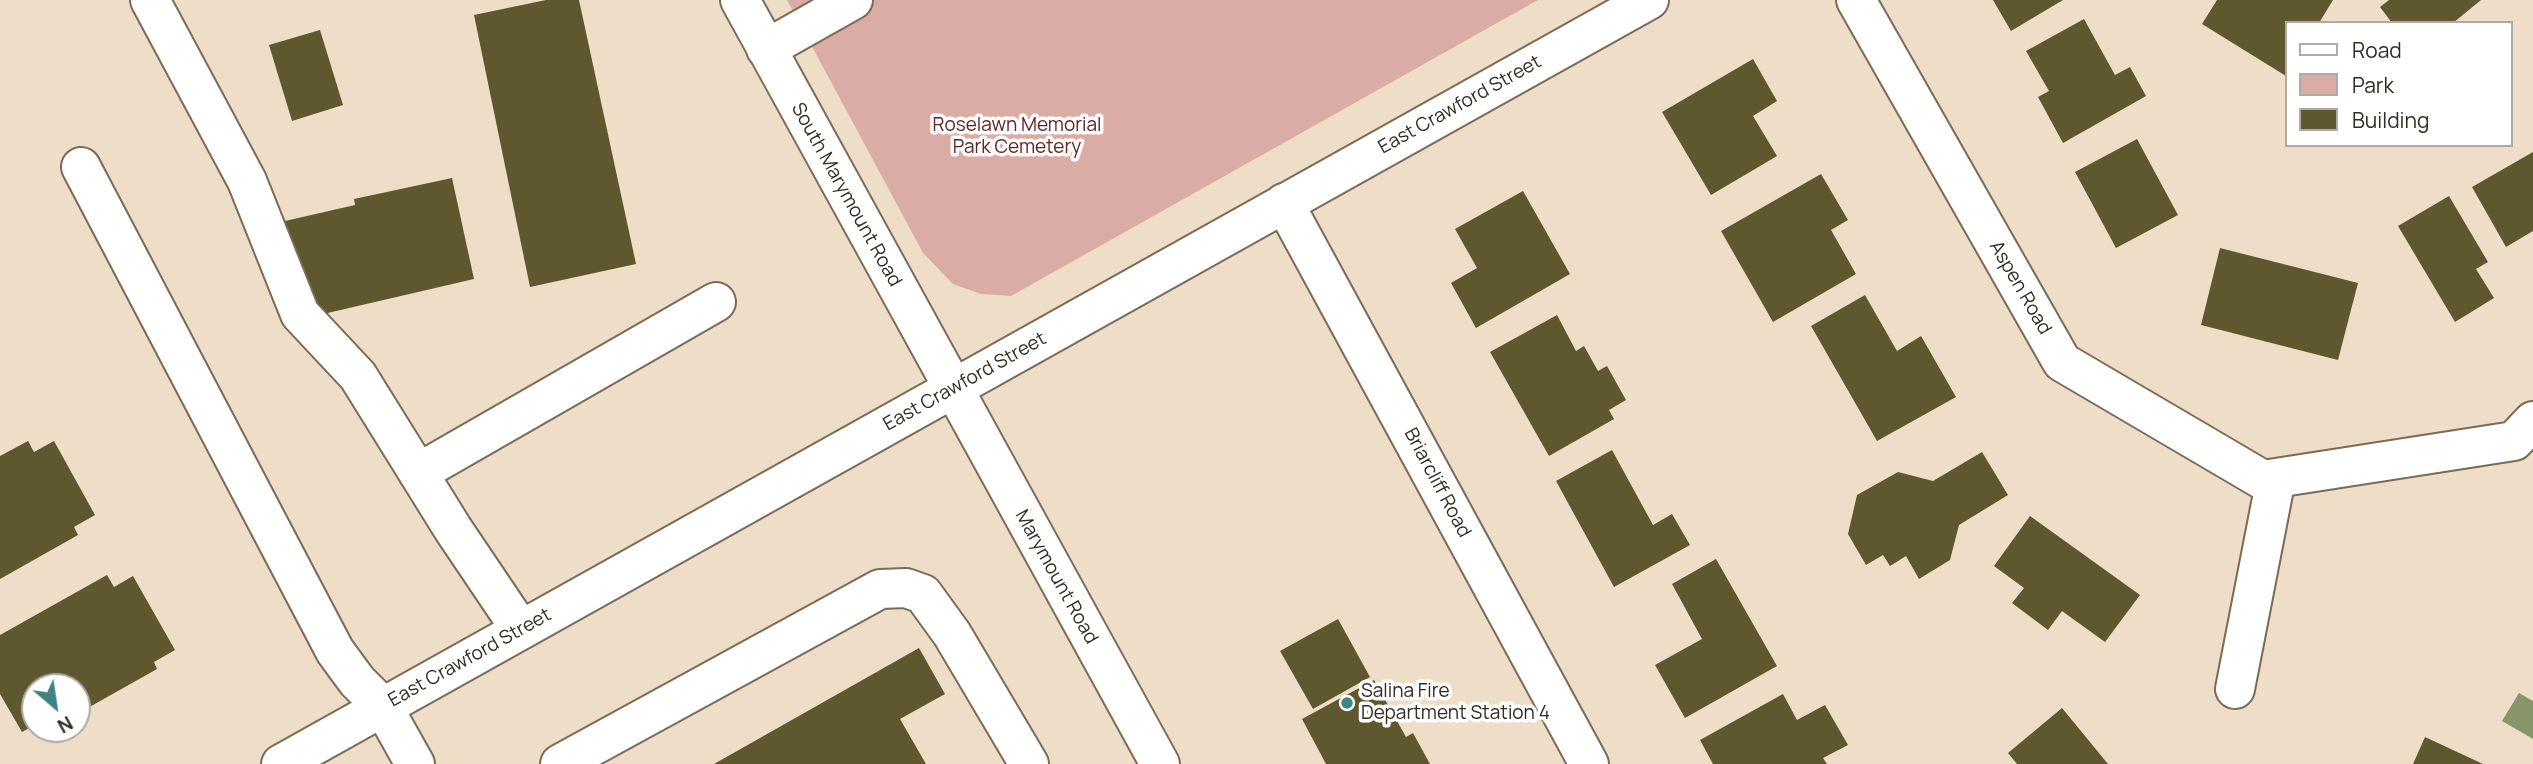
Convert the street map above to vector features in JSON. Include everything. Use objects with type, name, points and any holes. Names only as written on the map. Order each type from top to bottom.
[{"type":"street","points":[[150,0],[247,181],[300,314],[358,376],[521,630]]},
{"type":"street","name":"South Marymount Road","points":[[740,0],[952,389]]},
{"type":"street","points":[[766,49],[853,0]]},
{"type":"street","name":"East Crawford Street","points":[[281,764],[1649,0]]},
{"type":"street","name":"Aspen Road","points":[[1856,0],[2062,362],[2263,480],[2514,441],[2533,421]]},
{"type":"street","points":[[81,167],[335,650],[357,681],[383,707],[415,764]]},
{"type":"street","name":"Briarcliff Road","points":[[1284,203],[1589,764]]},
{"type":"street","points":[[418,473],[716,302]]},
{"type":"street","name":"Marymount Road","points":[[952,389],[1160,764]]},
{"type":"street","points":[[2235,689],[2276,478]]},
{"type":"street","points":[[560,764],[880,589],[906,589],[923,594],[932,605],[1029,764]]},
{"type":"green space","name":"Roselawn Memorial Park Cemetery","points":[[787,0],[1538,0],[1011,296],[981,294],[953,284],[923,253]]},
{"type":"shaded area","points":[[2519,693],[2533,701],[2533,739],[2502,721]]},
{"type":"building","points":[[546,0],[579,0],[636,264],[530,287],[474,15]]},
{"type":"building","points":[[1993,0],[2063,0],[2011,31]]},
{"type":"building","points":[[2217,0],[2333,0],[2320,21],[2284,21],[2284,75],[2202,24]]},
{"type":"building","points":[[2389,0],[2481,0],[2455,21],[2390,21],[2380,7]]},
{"type":"building","points":[[2084,19],[2115,75],[2130,67],[2146,96],[2063,143],[2038,97],[2049,91],[2026,51]]},
{"type":"building","points":[[320,30],[343,105],[292,121],[269,45]]},
{"type":"building","points":[[1753,59],[1777,101],[1753,116],[1777,156],[1711,195],[1662,112]]},
{"type":"building","points":[[2137,139],[2178,215],[2116,248],[2075,172]]},
{"type":"building","points":[[2533,152],[2533,231],[2506,247],[2472,187]]},
{"type":"building","points":[[1821,174],[1848,220],[1831,230],[1856,274],[1773,322],[1721,231]]},
{"type":"building","points":[[452,178],[474,279],[306,318],[285,221],[355,205],[354,199]]},
{"type":"building","points":[[1523,191],[1570,274],[1476,328],[1451,283],[1477,268],[1455,229]]},
{"type":"building","points":[[2449,196],[2488,262],[2476,269],[2494,298],[2455,322],[2398,226]]},
{"type":"building","points":[[2220,248],[2358,283],[2338,360],[2201,325]]},
{"type":"building","points":[[1865,295],[1897,351],[1921,336],[1956,397],[1877,441],[1811,326]]},
{"type":"building","points":[[1557,315],[1576,351],[1584,346],[1598,371],[1607,366],[1626,400],[1609,410],[1614,419],[1549,456],[1490,352]]},
{"type":"building","points":[[28,441],[34,452],[54,441],[95,515],[74,527],[78,535],[0,579],[0,456]]},
{"type":"building","points":[[1612,450],[1653,525],[1672,514],[1690,545],[1614,587],[1556,481]]},
{"type":"building","points":[[1982,452],[2008,495],[1959,525],[1950,560],[1919,579],[1906,556],[1890,566],[1883,555],[1866,565],[1848,534],[1857,495],[1898,472],[1933,481]]},
{"type":"building","points":[[2030,516],[2140,595],[2105,642],[2062,611],[2048,630],[2012,603],[2024,588],[1994,566]]},
{"type":"building","points":[[1716,559],[1777,666],[1685,718],[1655,665],[1702,639],[1672,584]]},
{"type":"building","points":[[107,575],[114,587],[133,576],[175,650],[154,662],[157,669],[91,706],[91,673],[21,673],[21,730],[0,694],[0,635]]},
{"type":"building","points":[[1338,619],[1370,677],[1313,709],[1280,651]]},
{"type":"building","points":[[919,648],[945,694],[900,719],[926,764],[714,764]]},
{"type":"building","points":[[1374,680],[1406,737],[1413,733],[1430,764],[1326,764],[1302,719]]},
{"type":"building","points":[[1783,694],[1797,720],[1825,705],[1848,745],[1823,758],[1827,764],[1713,764],[1700,740]]},
{"type":"building","points":[[2062,708],[2108,764],[2017,764],[2008,753]]},
{"type":"building","points":[[2425,737],[2483,764],[2413,764]]},
{"type":"place","name":"Salina Fire Department Station 4","points":[[1347,703]]}]
